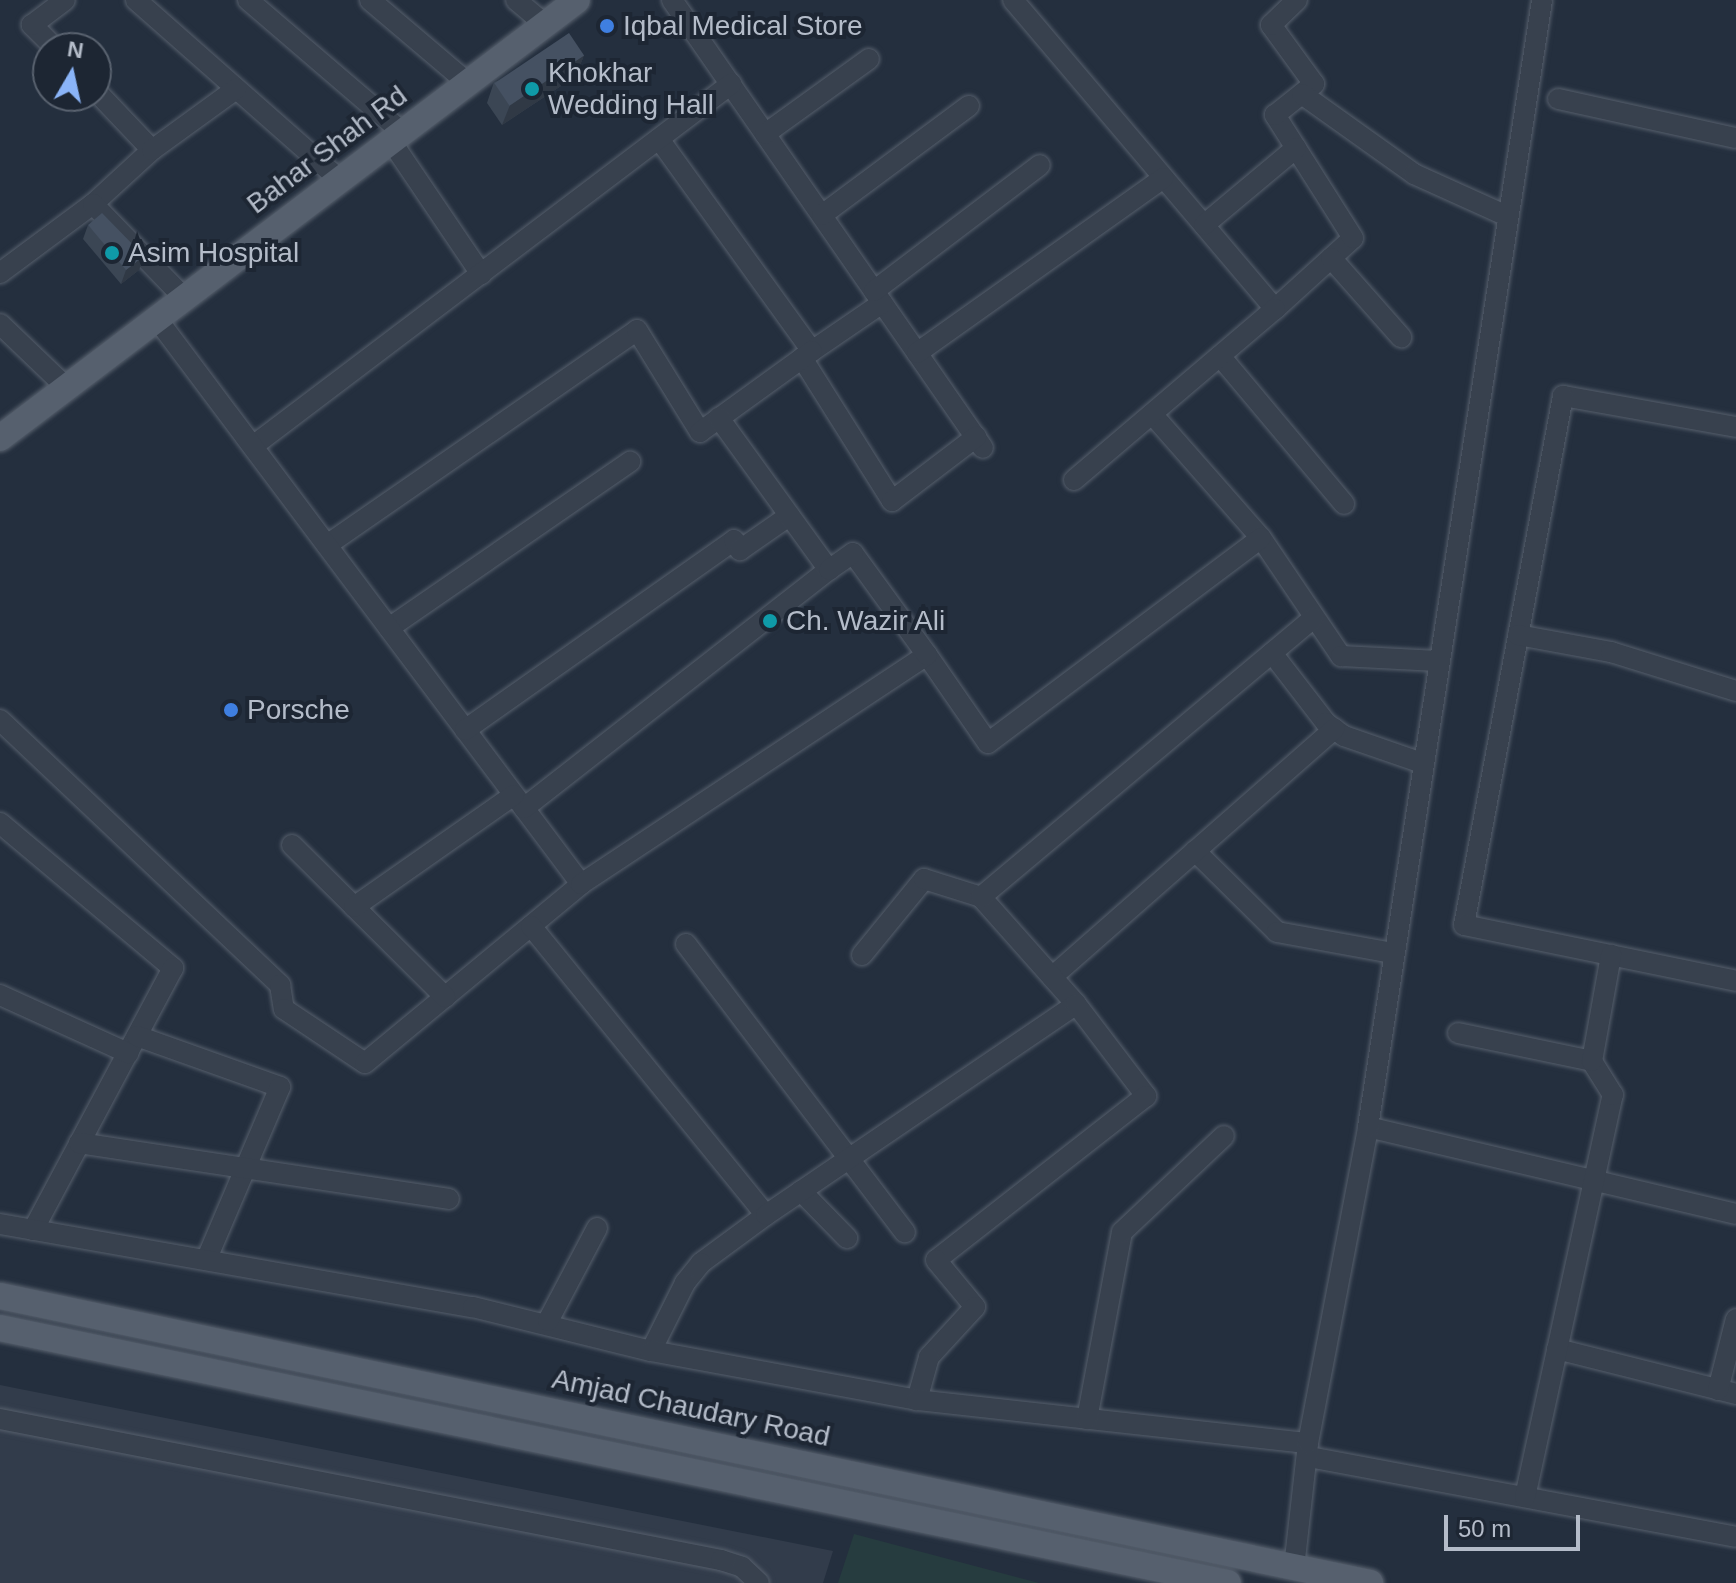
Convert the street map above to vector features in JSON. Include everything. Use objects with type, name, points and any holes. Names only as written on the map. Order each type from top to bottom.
[{"type":"main road","name":"Bahar Shah Rd","points":[[0,438],[577,0]]},
{"type":"main road","name":"Amjad Chaudary Road","points":[[0,1296],[1370,1583]]},
{"type":"main road","points":[[0,1328],[1228,1583]]},
{"type":"street","points":[[39,32],[32,25],[65,0]]},
{"type":"street","points":[[136,0],[340,180]]},
{"type":"street","points":[[248,0],[397,137],[481,274]]},
{"type":"street","points":[[370,0],[468,83]]},
{"type":"street","points":[[516,0],[545,24]]},
{"type":"street","points":[[659,139],[807,355],[892,501],[980,443],[672,0]]},
{"type":"street","points":[[1013,0],[1275,309]]},
{"type":"street","points":[[1074,480],[1275,309],[1353,238],[1275,115],[1314,84],[1271,25],[1297,0]]},
{"type":"street","points":[[1294,1568],[1308,1450],[1368,1127],[1542,0]]},
{"type":"street","points":[[765,134],[869,59]]},
{"type":"street","points":[[253,446],[731,84]]},
{"type":"street","points":[[0,273],[93,204],[152,150],[236,89]]},
{"type":"street","points":[[1302,94],[1414,174],[1507,216]]},
{"type":"street","points":[[1558,99],[1736,138]]},
{"type":"street","points":[[822,215],[969,106]]},
{"type":"street","points":[[112,108],[152,150]]},
{"type":"street","points":[[1204,225],[1296,148]]},
{"type":"street","points":[[327,545],[637,330],[700,432],[807,355],[1040,165]]},
{"type":"street","points":[[917,353],[1163,178]]},
{"type":"street","points":[[93,204],[184,298]]},
{"type":"street","points":[[1331,258],[1401,337]]},
{"type":"street","points":[[157,319],[581,884]]},
{"type":"street","points":[[0,324],[67,388]]},
{"type":"street","points":[[1220,356],[1344,504]]},
{"type":"street","points":[[1736,427],[1563,396],[1464,925],[1736,981]]},
{"type":"street","points":[[1152,414],[1261,538],[1341,656],[1438,661]]},
{"type":"street","points":[[719,418],[829,570]]},
{"type":"street","points":[[389,628],[630,462]]},
{"type":"street","points":[[465,730],[734,540],[740,550],[789,516]]},
{"type":"street","points":[[354,907],[519,801],[853,553],[988,743],[1261,538]]},
{"type":"street","points":[[981,897],[1314,618]]},
{"type":"street","points":[[1518,635],[1611,652],[1736,691]]},
{"type":"street","points":[[1272,653],[1300,694],[1334,729],[1422,763]]},
{"type":"street","points":[[0,720],[280,985],[284,1009],[365,1063],[581,884],[927,655]]},
{"type":"street","points":[[1052,977],[1334,729]]},
{"type":"street","points":[[0,823],[173,968],[33,1230]]},
{"type":"street","points":[[292,845],[445,997]]},
{"type":"street","points":[[1195,851],[1277,932],[1393,953]]},
{"type":"street","points":[[862,955],[924,879],[981,897],[1076,1004],[1146,1096],[936,1260],[975,1307],[934,1348],[917,1400]]},
{"type":"street","points":[[531,926],[766,1215]]},
{"type":"street","points":[[686,944],[905,1232]]},
{"type":"street","points":[[1525,1497],[1613,1095],[1592,1061],[1611,955]]},
{"type":"street","points":[[0,995],[132,1044],[280,1087],[242,1166],[207,1258]]},
{"type":"street","points":[[651,1351],[693,1273],[766,1215],[1076,1004]]},
{"type":"street","points":[[1458,1033],[1592,1061]]},
{"type":"street","points":[[1368,1127],[1736,1214]]},
{"type":"street","points":[[1087,1419],[1122,1232],[1224,1136]]},
{"type":"street","points":[[79,1143],[449,1199]]},
{"type":"street","points":[[801,1191],[847,1238]]},
{"type":"street","points":[[0,1224],[207,1258],[548,1321],[651,1351],[917,1400],[1087,1419],[1308,1450],[1525,1497],[1736,1537]]},
{"type":"street","points":[[548,1321],[597,1228]]},
{"type":"street","points":[[1557,1349],[1727,1392],[1736,1319]]},
{"type":"street","points":[[0,1419],[721,1560],[742,1567],[759,1583]]},
{"type":"street","points":[[1017,1539],[1164,1583]]},
{"type":"shaded area","points":[[0,1385],[833,1551],[823,1583],[0,1583]]},
{"type":"green space","points":[[854,1534],[1039,1583],[838,1583]]},
{"type":"building","points":[[569,33],[584,55],[509,106],[494,83]]},
{"type":"building","points":[[102,213],[144,256],[126,270],[88,225]]},
{"type":"place","name":"Iqbal Medical Store","points":[[607,26]]},
{"type":"place","name":"Khokhar Wedding Hall","points":[[532,89]]},
{"type":"place","name":"Asim Hospital","points":[[112,253]]},
{"type":"place","name":"Ch. Wazir Ali","points":[[770,621]]},
{"type":"place","name":"Porsche","points":[[231,710]]}]
